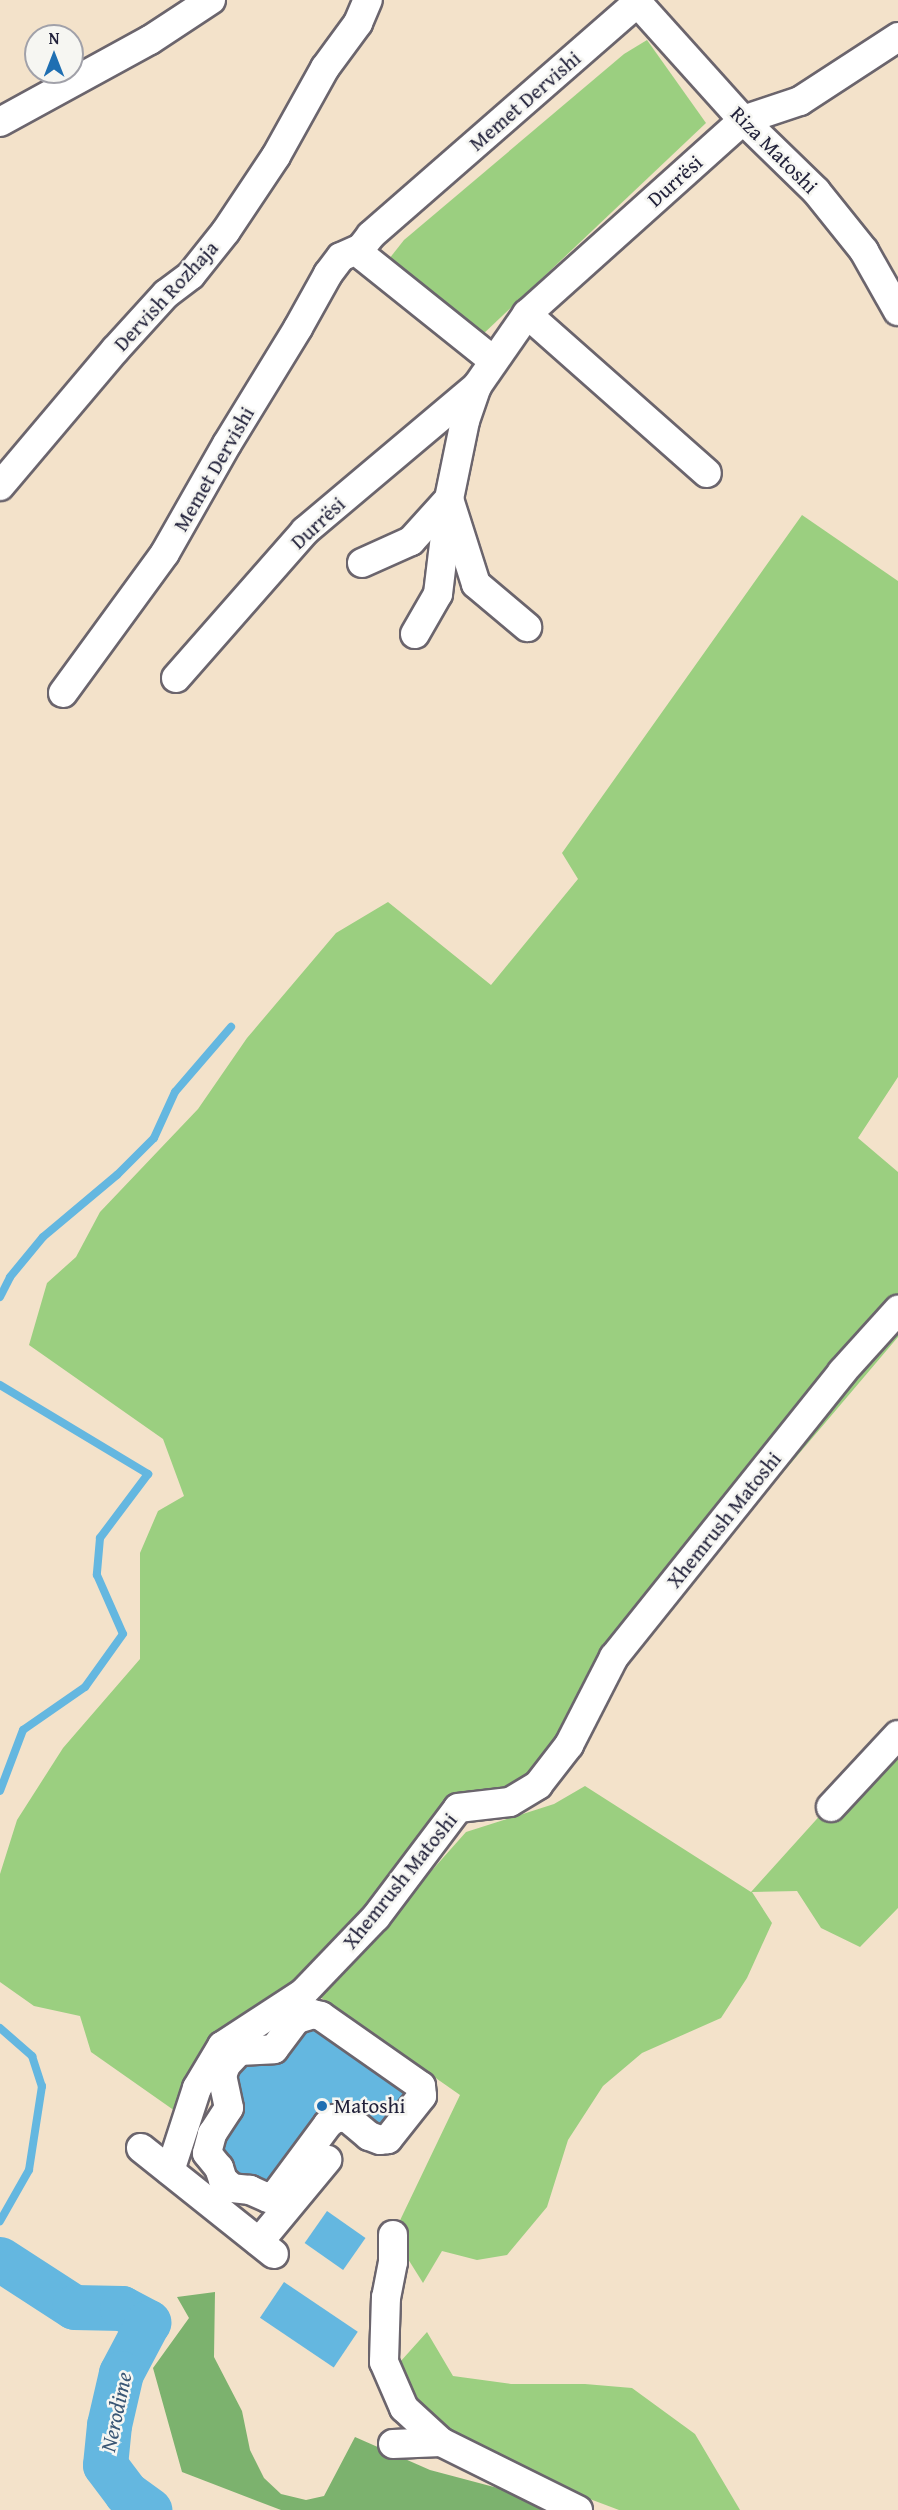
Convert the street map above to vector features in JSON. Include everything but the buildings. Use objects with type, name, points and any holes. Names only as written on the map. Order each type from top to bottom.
[{"type":"street","points":[[0,122],[150,40],[211,0]]},
{"type":"street","name":"Dervish Rozhaja","points":[[0,486],[115,350],[166,294],[191,275],[226,231],[276,156],[325,68],[358,23],[368,0]]},
{"type":"street","name":"Riza Matoshi","points":[[635,2],[743,120],[823,200],[864,251],[898,311]]},
{"type":"street","name":"Memet Dervishi","points":[[63,693],[165,553],[328,274],[341,257],[361,248],[371,235],[635,2]]},
{"type":"street","points":[[743,120],[800,101],[898,37]]},
{"type":"street","name":"Durrësi","points":[[415,634],[438,594],[449,499],[465,421],[477,386],[527,314],[743,120]]},
{"type":"street","points":[[361,248],[364,257],[494,361]]},
{"type":"street","points":[[527,314],[707,473]]},
{"type":"street","name":"Durrësi","points":[[176,678],[305,531],[477,386]]},
{"type":"street","points":[[362,563],[411,541],[449,499]]},
{"type":"street","name":"Durrësi","points":[[449,499],[476,584],[527,627]]},
{"type":"street","name":"Xhemrush Matoshi","points":[[170,2171],[197,2088],[222,2046],[303,1993],[376,1917],[458,1808],[510,1802],[538,1785],[569,1745],[614,1657],[842,1372],[898,1310]]},
{"type":"street","points":[[831,1807],[898,1735]]},
{"type":"street","points":[[141,2148],[170,2171],[219,2194],[267,2248],[325,2158],[328,2124],[338,2117],[346,2117],[369,2136],[380,2140],[388,2139],[422,2096],[421,2086],[321,2016],[313,2014],[297,2019],[274,2049],[238,2051],[226,2065],[222,2076],[229,2108],[212,2134],[207,2153],[219,2194]]},
{"type":"street","points":[[219,2194],[250,2190],[268,2198],[325,2158]]},
{"type":"street","points":[[393,2235],[393,2262],[386,2297],[384,2362],[404,2408],[441,2442],[578,2510]]},
{"type":"street","points":[[393,2444],[441,2442]]},
{"type":"green space","points":[[647,40],[706,123],[480,337],[389,259],[404,240],[624,54]]},
{"type":"green space","points":[[802,515],[898,581],[898,1077],[858,1138],[898,1172],[898,1337],[622,1662],[543,1769],[507,1786],[448,1796],[380,1887],[299,1982],[175,2111],[91,2052],[80,2016],[34,2006],[0,1982],[0,1874],[17,1820],[63,1748],[140,1659],[140,1553],[158,1511],[184,1496],[163,1439],[29,1345],[47,1283],[76,1257],[100,1212],[198,1109],[247,1038],[336,933],[388,902],[491,985],[578,879],[562,853]]},
{"type":"green space","points":[[898,1729],[898,1908],[860,1947],[821,1928],[797,1891],[752,1892],[772,1923],[747,1978],[721,2018],[642,2053],[603,2086],[568,2140],[547,2207],[507,2255],[477,2260],[442,2251],[423,2283],[393,2235],[460,2095],[320,1997],[466,1832],[554,1804],[585,1786],[751,1892]]},
{"type":"green space","points":[[215,2292],[214,2357],[242,2411],[250,2450],[264,2478],[281,2494],[306,2500],[324,2496],[355,2437],[430,2470],[517,2493],[541,2510],[281,2510],[182,2472],[153,2368],[189,2318],[177,2297]]},
{"type":"green space","points":[[427,2332],[453,2376],[511,2384],[585,2384],[632,2388],[695,2434],[740,2510],[619,2510],[566,2490],[491,2452],[425,2414],[400,2362]]},
{"type":"water","name":"Matoshi","points":[[306,2023],[413,2092],[378,2129],[352,2112],[270,2190],[243,2184],[214,2144],[231,2074]]},
{"type":"water","points":[[327,2211],[366,2238],[343,2270],[305,2243]]},
{"type":"water","points":[[284,2282],[358,2332],[334,2367],[260,2318]]},
{"type":"waterway","points":[[0,1297],[10,1277],[43,1237],[117,1175],[154,1138],[175,1092],[231,1027]]},
{"type":"waterway","points":[[0,1385],[148,1474],[100,1538],[97,1575],[123,1634],[85,1687],[23,1730],[0,1791]]},
{"type":"waterway","points":[[0,2028],[32,2056],[42,2086],[29,2170],[0,2221]]},
{"type":"waterway","name":"Nerodime","points":[[0,2259],[74,2307],[122,2308],[148,2322],[121,2373],[109,2425],[105,2465],[126,2493],[149,2510]]},
{"type":"place","name":"Matoshi","points":[[322,2106]]}]
